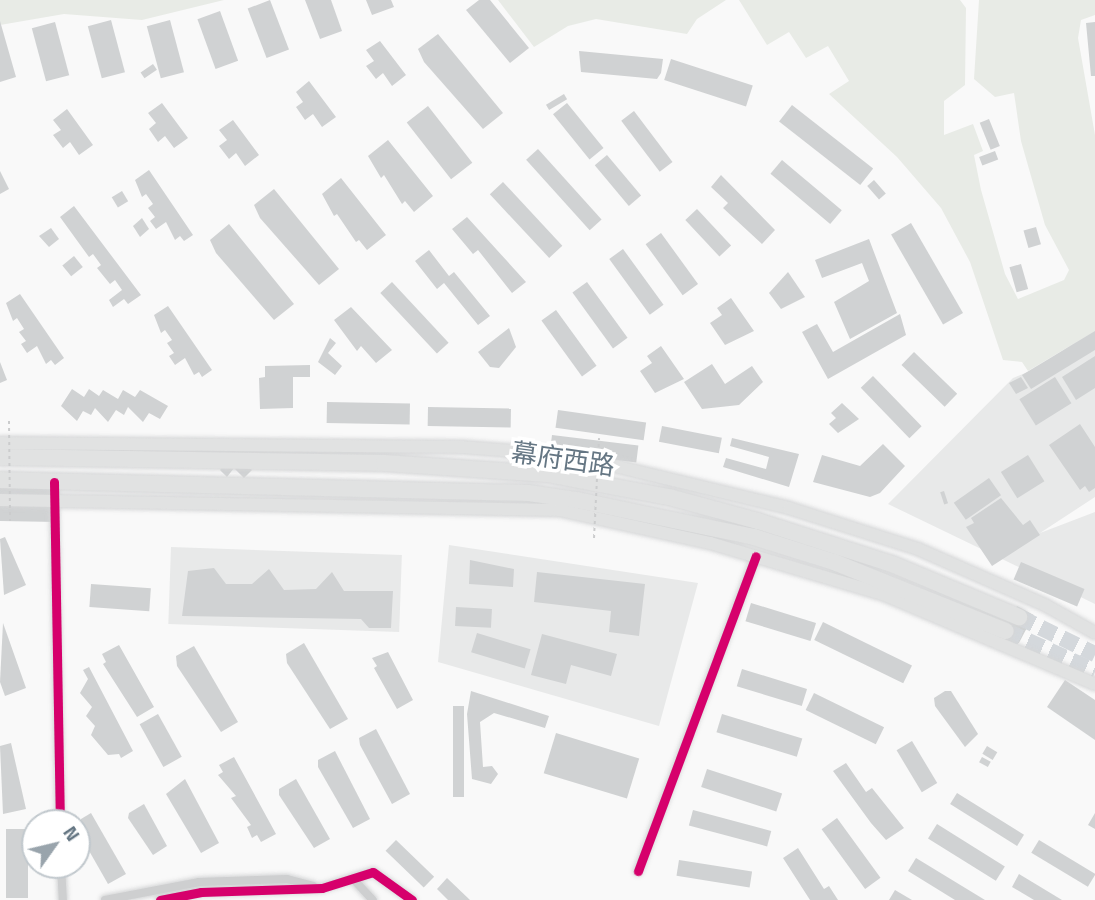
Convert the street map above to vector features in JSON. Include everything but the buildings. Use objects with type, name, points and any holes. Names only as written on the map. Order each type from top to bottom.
[{"type":"highway","name":"幕府西路","points":[[0,457],[384,463],[547,474],[669,497],[758,521],[892,564],[1019,617]]},
{"type":"highway","name":"幕府西路","points":[[0,480],[529,493],[577,500],[754,537],[834,562],[1006,631]]},
{"type":"main road","name":"幕府西路","points":[[0,443],[462,447],[573,456],[789,508],[918,549],[1045,605],[1095,633]]},
{"type":"main road","name":"幕府西路","points":[[0,500],[559,510],[756,556],[885,595],[1095,684]]},
{"type":"street","points":[[54,482],[60,809]]},
{"type":"street","points":[[638,871],[756,556]]},
{"type":"street","points":[[160,900],[201,892],[323,888],[355,881],[373,872],[412,900]]},
{"type":"street","points":[[62,879],[63,900]]},
{"type":"street","points":[[105,900],[199,882],[287,879],[323,888]]},
{"type":"street","points":[[355,881],[373,900]]},
{"type":"path","points":[[9,421],[10,521]]},
{"type":"path","points":[[594,538],[599,438]]},
{"type":"shaded area","points":[[0,0],[224,0],[142,20],[64,14],[0,25]]},
{"type":"shaded area","points":[[498,0],[726,0],[697,19],[687,34],[596,19],[568,26],[534,47]]},
{"type":"shaded area","points":[[739,0],[960,0],[966,8],[965,85],[944,101],[944,135],[973,124],[983,151],[974,155],[981,190],[1005,274],[1018,299],[1064,280],[1069,270],[1045,225],[1021,141],[1014,93],[995,97],[974,79],[979,0],[1095,0],[1095,15],[1081,20],[1078,38],[1095,135],[1095,331],[1028,371],[1022,362],[1003,360],[970,262],[941,208],[897,157],[829,94],[849,81],[828,46],[806,58],[789,32],[767,45]]},
{"type":"shaded area","points":[[1095,328],[1095,497],[1040,533],[1095,512],[1095,604],[888,504],[1013,378],[1038,368]]},
{"type":"shaded area","points":[[449,545],[698,583],[659,726],[438,662]]},
{"type":"shaded area","points":[[171,547],[402,555],[399,632],[168,624]]},
{"type":"tunnel","points":[[1019,617],[1095,654]]},
{"type":"tunnel","points":[[1006,631],[1095,671]]},
{"type":"cycle path","points":[[54,482],[60,809]]},
{"type":"cycle path","points":[[638,871],[756,556]]},
{"type":"cycle path","points":[[160,900],[201,892],[322,888],[373,872],[412,900]]}]
